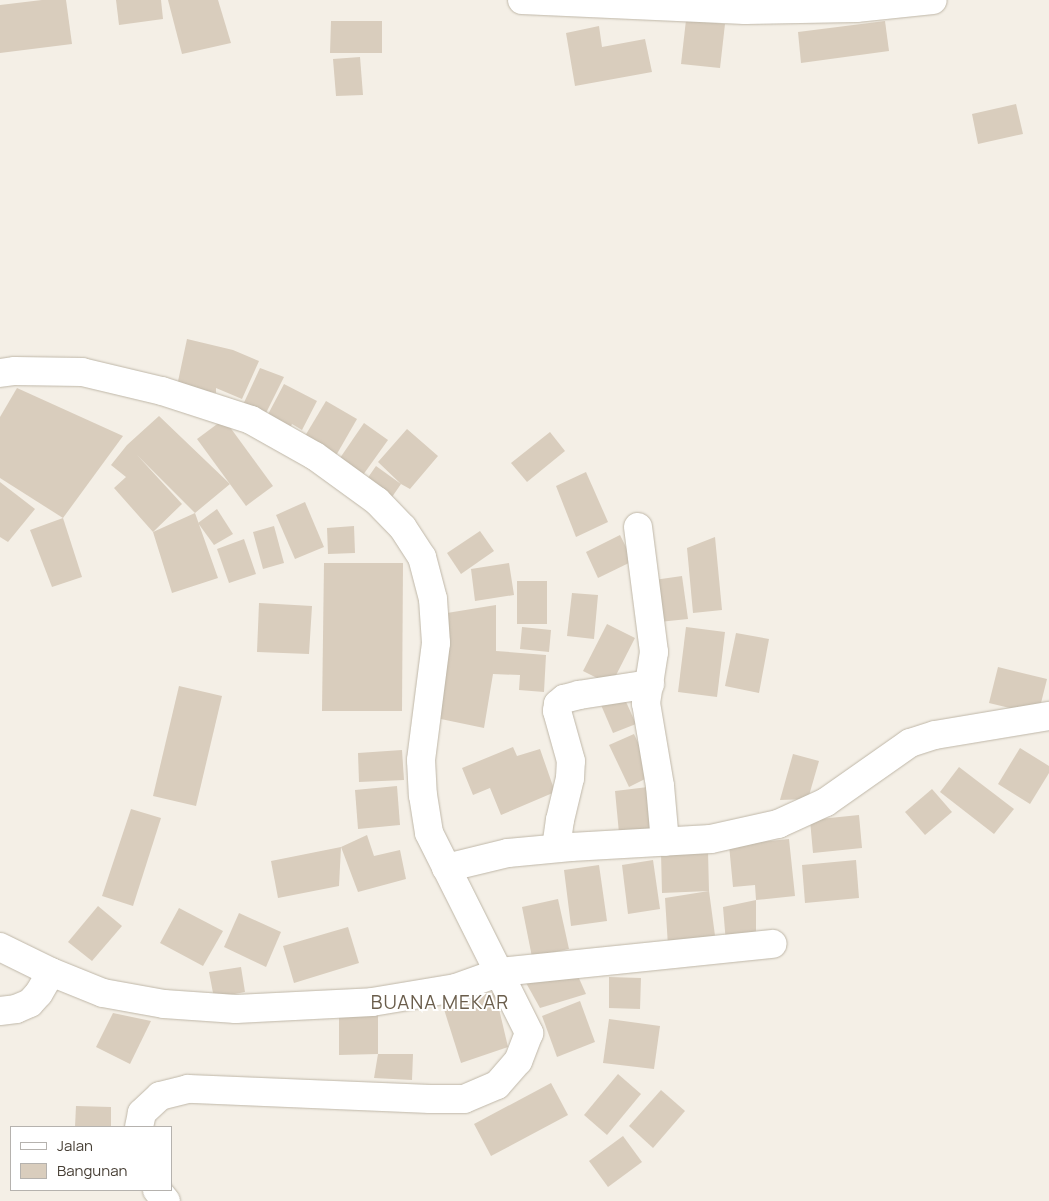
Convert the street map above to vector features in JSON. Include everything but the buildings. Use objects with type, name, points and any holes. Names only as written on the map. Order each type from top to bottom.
[{"type":"street","points":[[522,0],[745,10],[856,8],[933,0]]},
{"type":"street","points":[[0,373],[15,371],[82,372],[162,392],[251,420],[315,456],[377,501],[403,528],[422,557],[433,599],[436,643],[421,760],[423,795],[429,833],[529,1033],[518,1061],[497,1084],[464,1099],[430,1100],[188,1089],[160,1096],[142,1113],[139,1126]]},
{"type":"street","points":[[638,527],[654,652],[646,703],[660,786],[665,842]]},
{"type":"street","points":[[556,848],[560,820],[570,778],[571,761],[557,711],[558,704],[564,699],[579,695],[650,684]]},
{"type":"street","points":[[446,868],[508,853],[556,848],[711,839],[778,824],[826,802],[910,744],[935,735],[1049,716]]},
{"type":"street","points":[[0,947],[51,972],[103,994],[164,1004],[236,1009],[372,1002],[456,988],[500,972],[773,944]]},
{"type":"street","points":[[0,1011],[16,1009],[30,1003],[39,993],[51,972]]},
{"type":"street","points":[[158,1191],[166,1201]]},
{"type":"district","name":"BUANA MEKAR","points":[[440,1003]]}]
